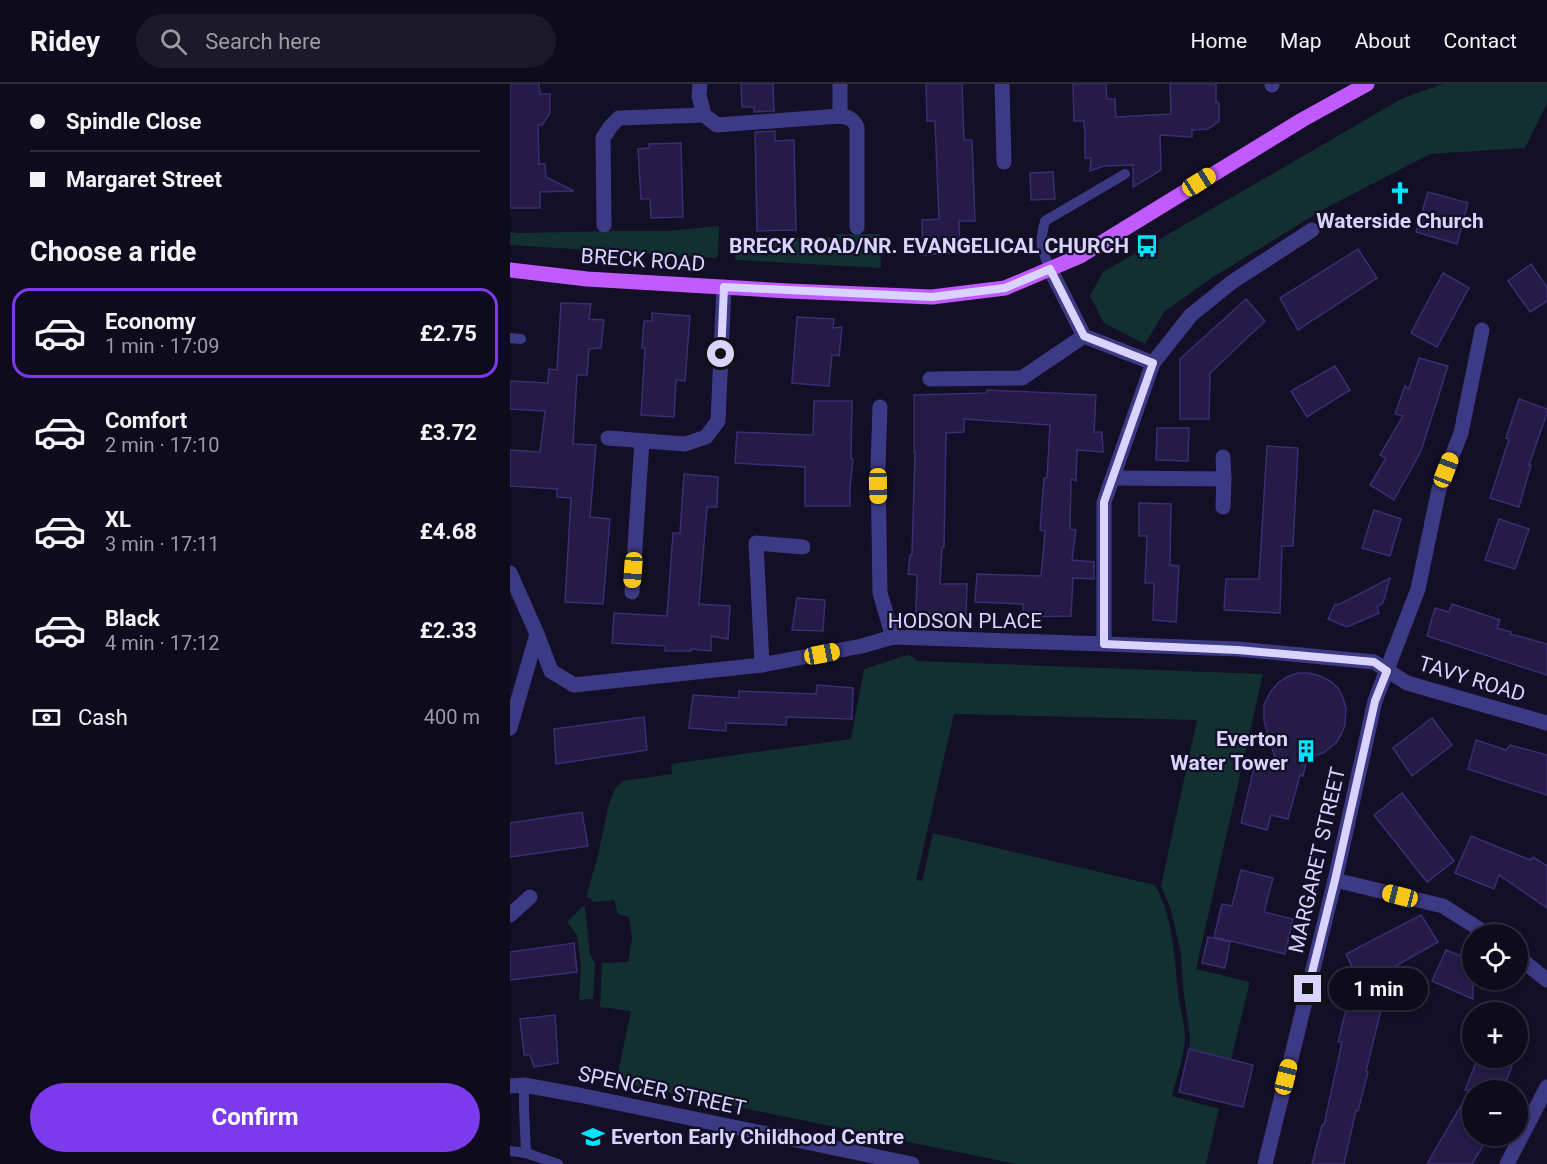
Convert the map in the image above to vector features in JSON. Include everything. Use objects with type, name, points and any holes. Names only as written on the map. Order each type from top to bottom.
[{"type":"main road","name":"BRECK ROAD","points":[[510,270],[587,279],[932,297],[1005,288],[1080,256],[1302,120],[1367,84]]},
{"type":"street","points":[[699,84],[699,96],[705,115],[717,125],[840,116],[854,121],[857,127],[857,227]]},
{"type":"street","points":[[840,84],[840,116]]},
{"type":"street","points":[[1002,84],[1004,162]]},
{"type":"street","points":[[604,225],[603,138],[611,126],[619,118],[705,115]]},
{"type":"street","points":[[1104,644],[1104,502],[1153,363],[1191,315],[1232,282],[1312,231]]},
{"type":"street","points":[[1050,269],[1084,336],[1153,363]]},
{"type":"street","points":[[608,438],[685,444],[706,437],[718,421],[724,287]]},
{"type":"street","name":"MARGARET STREET","points":[[1265,1164],[1335,880],[1375,701],[1418,589],[1439,489],[1461,432],[1482,330]]},
{"type":"street","points":[[930,379],[1022,378],[1084,336]]},
{"type":"street","points":[[879,407],[879,593],[894,638]]},
{"type":"street","points":[[632,592],[642,441]]},
{"type":"street","points":[[1223,457],[1223,507]]},
{"type":"street","points":[[1113,478],[1224,479]]},
{"type":"street","points":[[762,666],[756,543],[802,547]]},
{"type":"street","name":"HODSON PLACE","points":[[510,573],[551,671],[574,685],[762,666],[894,638],[1238,650],[1374,662],[1387,671]]},
{"type":"street","points":[[510,728],[537,634]]},
{"type":"street","name":"TAVY ROAD","points":[[1387,671],[1407,683],[1547,723]]},
{"type":"street","points":[[1335,880],[1443,906],[1472,924]]},
{"type":"street","points":[[510,915],[530,897]]},
{"type":"street","points":[[1528,965],[1547,980]]},
{"type":"street","name":"SPENCER STREET","points":[[517,1085],[912,1164]]},
{"type":"street","points":[[1507,1164],[1547,1087]]},
{"type":"lane","points":[[1050,269],[1042,251],[1040,238],[1045,221],[1125,174]]},
{"type":"lane","points":[[517,1085],[524,1108],[526,1153]]},
{"type":"lane","points":[[510,1150],[558,1164]]},
{"type":"green space","points":[[1443,84],[1547,84],[1547,103],[1525,148],[1430,154],[1324,209],[1210,279],[1164,312],[1145,344],[1104,323],[1090,296],[1103,272],[1403,98]]},
{"type":"green space","points":[[719,226],[716,258],[510,245],[510,232],[667,231]]},
{"type":"green space","points":[[836,234],[880,234],[881,268],[735,260],[734,241],[835,237]]},
{"type":"green space","points":[[907,655],[917,661],[1263,674],[1196,969],[1250,982],[1231,1059],[1189,1049],[1190,1039],[1181,954],[1171,910],[1161,886],[1197,720],[954,714],[916,880],[922,881],[933,833],[1155,885],[1162,899],[1170,927],[1185,1033],[1184,1051],[1172,1096],[1219,1109],[1206,1164],[1016,1164],[616,1082],[631,1011],[600,1007],[602,963],[628,962],[632,938],[629,917],[618,914],[614,900],[592,902],[591,898],[586,897],[609,804],[615,789],[623,781],[672,774],[671,764],[851,739],[864,669]]},
{"type":"green space","points":[[583,906],[585,907],[590,954],[595,964],[593,999],[579,1000],[581,967],[577,935],[567,922]]},
{"type":"building","points":[[510,84],[539,84],[540,94],[550,94],[550,113],[542,125],[538,125],[539,164],[545,164],[546,177],[574,191],[540,192],[540,208],[510,208]]},
{"type":"building","points":[[741,84],[773,84],[774,111],[754,112],[754,107],[742,107]]},
{"type":"building","points":[[926,84],[962,84],[964,140],[972,140],[975,221],[959,221],[960,253],[923,255],[922,220],[939,219],[935,121],[927,121]]},
{"type":"building","points":[[1073,84],[1106,84],[1107,99],[1115,99],[1116,117],[1171,114],[1170,84],[1216,84],[1219,121],[1208,129],[1192,130],[1192,137],[1160,135],[1161,170],[1133,187],[1133,165],[1104,166],[1090,171],[1091,158],[1085,158],[1084,121],[1074,121]]},
{"type":"building","points":[[775,131],[775,141],[794,140],[796,230],[757,231],[755,132]]},
{"type":"building","points":[[681,143],[683,217],[651,218],[650,199],[641,199],[638,149],[649,148],[649,144]]},
{"type":"building","points":[[1053,172],[1055,199],[1031,200],[1030,173]]},
{"type":"building","points":[[1428,192],[1468,203],[1457,244],[1416,232]]},
{"type":"building","points":[[1358,249],[1377,278],[1298,330],[1280,298]]},
{"type":"building","points":[[1531,264],[1547,287],[1547,301],[1530,312],[1508,281]]},
{"type":"building","points":[[1443,273],[1469,288],[1437,347],[1411,333]]},
{"type":"building","points":[[1246,299],[1265,321],[1210,373],[1209,419],[1180,419],[1180,359]]},
{"type":"building","points":[[561,303],[591,304],[589,319],[604,320],[601,348],[589,349],[587,375],[577,375],[573,444],[596,445],[590,517],[610,519],[603,604],[565,602],[571,498],[557,497],[557,489],[510,486],[510,450],[540,452],[545,411],[510,409],[510,381],[548,383],[549,369],[557,370]]},
{"type":"building","points":[[652,313],[690,316],[685,381],[676,380],[674,417],[641,415],[645,348],[642,348],[644,321],[652,321]]},
{"type":"building","points":[[797,317],[834,319],[833,328],[842,327],[839,356],[832,355],[829,386],[792,383]]},
{"type":"building","points":[[1419,358],[1448,366],[1421,451],[1394,500],[1370,485],[1386,458],[1380,455],[1403,416],[1395,414],[1405,386],[1409,389]]},
{"type":"building","points":[[1335,366],[1350,390],[1307,417],[1291,391]]},
{"type":"building","points":[[987,390],[1096,395],[1094,432],[1102,432],[1103,452],[1077,450],[1076,481],[1071,479],[1070,529],[1076,530],[1072,560],[1094,562],[1094,579],[1073,578],[1071,616],[1023,617],[1023,604],[975,602],[977,574],[1041,576],[1045,531],[1040,530],[1044,478],[1047,478],[1050,425],[964,419],[964,432],[946,433],[944,547],[942,547],[940,584],[967,584],[966,616],[916,612],[917,575],[908,574],[910,555],[912,555],[914,395],[986,393]]},
{"type":"building","points":[[1519,399],[1547,409],[1547,413],[1529,465],[1531,465],[1519,507],[1490,498]]},
{"type":"building","points":[[814,401],[852,401],[851,459],[853,459],[850,506],[805,506],[805,467],[735,463],[737,432],[813,435]]},
{"type":"building","points":[[1157,428],[1189,428],[1188,461],[1156,460]]},
{"type":"building","points":[[1267,446],[1298,448],[1293,546],[1282,546],[1280,613],[1224,610],[1226,579],[1259,579]]},
{"type":"building","points":[[684,474],[718,477],[717,507],[707,507],[699,604],[730,606],[728,639],[711,636],[711,651],[691,649],[691,651],[665,651],[665,646],[612,643],[614,613],[667,616],[673,533],[680,533]]},
{"type":"building","points":[[1139,503],[1171,504],[1170,565],[1179,566],[1176,622],[1153,620],[1154,583],[1145,583],[1147,536],[1139,536]]},
{"type":"building","points":[[1374,510],[1401,519],[1390,556],[1362,548]]},
{"type":"building","points":[[1499,519],[1529,529],[1515,569],[1485,560]]},
{"type":"building","points":[[1390,578],[1383,603],[1377,607],[1379,613],[1347,627],[1328,619],[1335,604],[1340,604]]},
{"type":"building","points":[[797,598],[825,600],[823,631],[792,630]]},
{"type":"building","points":[[1452,604],[1500,620],[1497,628],[1511,632],[1510,634],[1547,644],[1547,675],[1427,636],[1435,608],[1449,612]]},
{"type":"building","name":"Everton Water Tower","points":[[1298,673],[1320,676],[1338,688],[1346,708],[1345,725],[1336,743],[1323,753],[1307,758],[1288,819],[1271,815],[1267,830],[1241,823],[1256,759],[1277,764],[1264,721],[1264,705],[1279,682]]},
{"type":"building","points":[[817,685],[853,688],[852,719],[787,717],[786,725],[726,723],[726,731],[689,728],[693,695],[739,698],[739,691],[816,694]]},
{"type":"building","points":[[644,717],[647,750],[556,764],[554,729]]},
{"type":"building","points":[[1432,718],[1452,745],[1412,776],[1393,748]]},
{"type":"building","points":[[1476,740],[1506,750],[1510,745],[1547,755],[1547,795],[1468,769]]},
{"type":"building","points":[[1402,793],[1454,861],[1427,882],[1374,815]]},
{"type":"building","points":[[582,812],[588,846],[510,857],[510,823]]},
{"type":"building","points":[[1471,836],[1530,860],[1533,857],[1547,866],[1547,908],[1499,875],[1494,889],[1455,873]]},
{"type":"building","points":[[1241,870],[1273,878],[1264,912],[1293,919],[1285,954],[1214,937],[1222,904],[1232,906]]},
{"type":"building","points":[[1421,915],[1438,942],[1361,986],[1346,954]]},
{"type":"building","points":[[1208,937],[1230,942],[1225,968],[1202,963]]},
{"type":"building","points":[[574,943],[577,972],[510,980],[510,952]]},
{"type":"building","points":[[1446,950],[1462,957],[1462,990],[1473,990],[1473,999],[1432,981]]},
{"type":"building","points":[[1348,1002],[1381,1010],[1366,1071],[1368,1072],[1358,1111],[1356,1110],[1344,1164],[1312,1164],[1322,1125],[1324,1125],[1342,1042],[1338,1042]]},
{"type":"building","points":[[555,1015],[558,1063],[534,1067],[530,1055],[524,1055],[520,1019]]},
{"type":"building","points":[[1189,1049],[1253,1065],[1243,1107],[1179,1092]]},
{"type":"building","points":[[1474,1068],[1511,1068],[1507,1080],[1469,1080]]},
{"type":"building","points":[[1462,1104],[1462,1146],[1483,1146],[1472,1164],[1427,1164]]},
{"type":"place","name":"Waterside Church","points":[[1400,193]]},
{"type":"place","name":"BRECK ROAD/NR. EVANGELICAL CHURCH","points":[[1147,246]]},
{"type":"place","name":"Everton Water Tower","points":[[1306,751]]},
{"type":"place","name":"Everton Early Childhood Centre","points":[[593,1137]]},
{"type":"route","points":[[721,354],[724,287],[932,297],[1005,288],[1050,269],[1084,336],[1153,363],[1104,502],[1104,644],[1238,650],[1374,662],[1387,671],[1375,701],[1308,989]]}]
